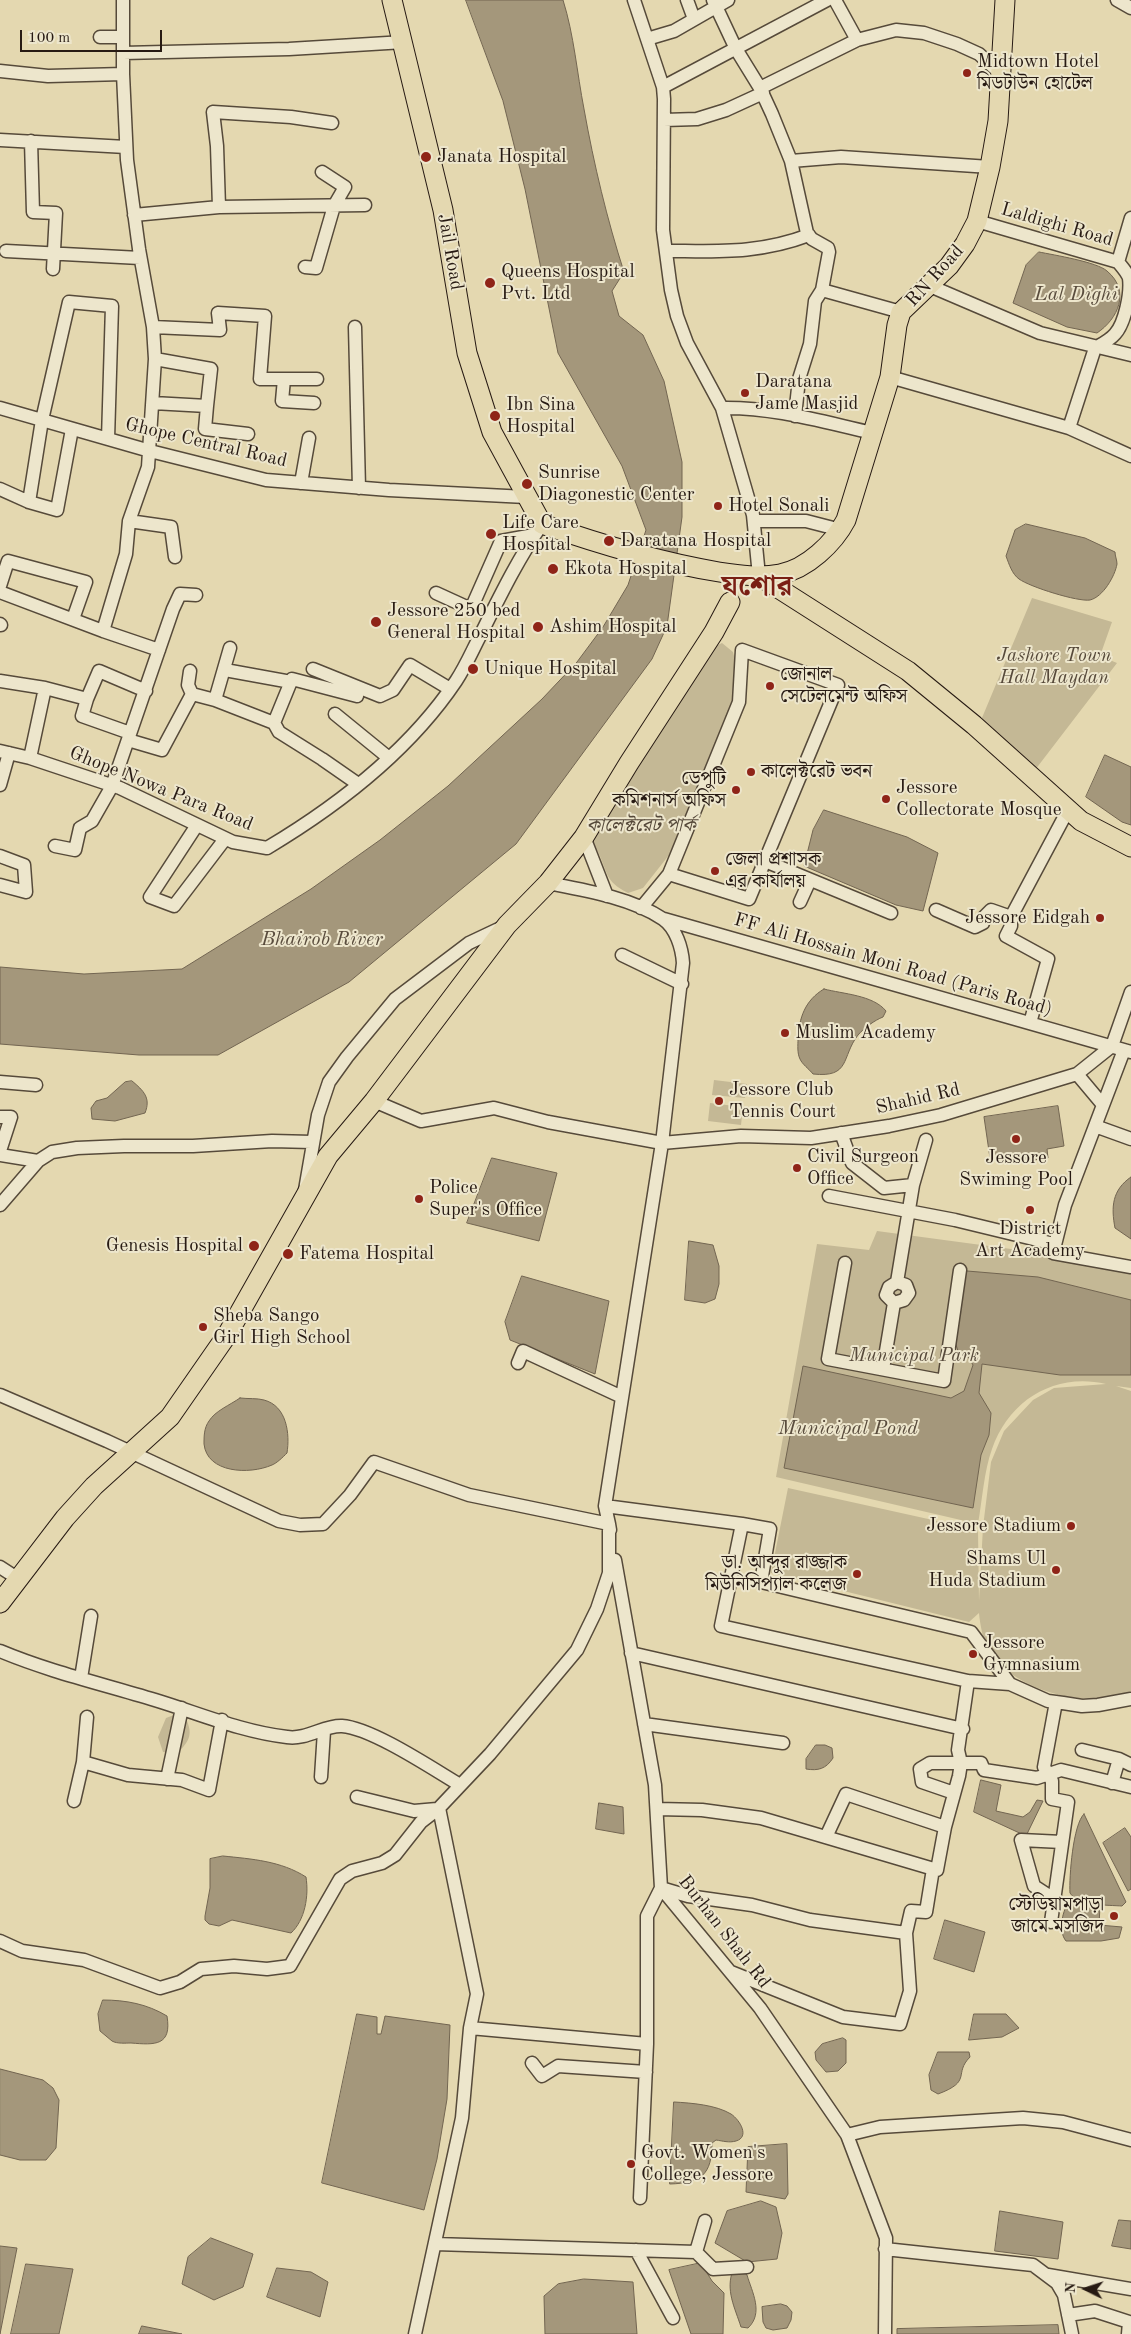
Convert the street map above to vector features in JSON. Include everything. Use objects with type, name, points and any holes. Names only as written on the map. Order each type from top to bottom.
[{"type":"highway","name":"Jail Road","points":[[392,0],[404,42],[442,210],[467,353],[492,432],[526,498],[538,530]]},
{"type":"highway","name":"RN Road","points":[[754,576],[782,574],[808,561],[827,547],[841,530],[846,520],[890,377],[897,325],[902,312],[949,266],[965,244],[976,221],[990,167],[998,121],[1005,0]]},
{"type":"highway","points":[[538,530],[690,566],[754,576],[908,671],[979,730],[1087,825],[1131,847]]},
{"type":"highway","points":[[560,867],[598,795],[684,658],[703,630],[754,576]]},
{"type":"highway","points":[[0,1603],[17,1578],[94,1486],[170,1417],[227,1334],[328,1156],[374,1102],[508,925],[548,883],[584,837],[629,763],[714,632],[730,602]]},
{"type":"street","points":[[103,631],[126,554],[129,520],[148,467],[155,359],[153,326],[140,258],[126,147],[122,37],[123,0]]},
{"type":"street","points":[[634,0],[663,87],[663,230],[677,316],[687,343],[722,408],[754,521],[754,576]]},
{"type":"street","points":[[687,0],[694,19]]},
{"type":"street","points":[[647,39],[674,31],[694,19],[714,3],[728,0]]},
{"type":"street","points":[[663,87],[826,0]]},
{"type":"street","points":[[835,0],[857,40]]},
{"type":"street","points":[[1117,0],[1131,8]]},
{"type":"street","points":[[714,3],[736,49],[761,90],[791,161],[805,228],[809,235],[828,248],[822,290],[815,301],[810,344],[800,379],[795,416]]},
{"type":"street","points":[[664,120],[697,119],[726,110],[857,40],[896,30],[924,33],[978,54],[1001,74]]},
{"type":"street","points":[[100,37],[122,37]]},
{"type":"street","points":[[123,53],[290,50],[404,42]]},
{"type":"street","points":[[0,71],[48,76],[123,74]]},
{"type":"street","points":[[220,207],[213,112],[291,117],[332,123]]},
{"type":"street","points":[[0,140],[126,147]]},
{"type":"street","points":[[31,142],[34,212],[56,213],[53,268]]},
{"type":"street","points":[[791,161],[840,157],[990,167]]},
{"type":"street","points":[[305,267],[316,268],[334,206],[345,187],[322,172]]},
{"type":"street","points":[[134,215],[220,207],[366,205]]},
{"type":"street","points":[[1118,262],[1131,218]]},
{"type":"street","name":"Laldighi Road","points":[[976,221],[1118,262],[1130,280],[1126,309],[1115,334],[1095,348]]},
{"type":"street","points":[[666,251],[754,250],[787,244],[809,235]]},
{"type":"street","points":[[6,251],[140,258]]},
{"type":"street","points":[[930,286],[1040,333],[1095,348],[1131,355]]},
{"type":"street","points":[[822,290],[902,312]]},
{"type":"street","points":[[29,502],[42,420],[69,302],[112,306],[108,439]]},
{"type":"street","points":[[153,326],[220,330],[218,313],[265,316],[260,379],[317,379]]},
{"type":"street","points":[[355,327],[359,488]]},
{"type":"street","points":[[1069,428],[1095,348]]},
{"type":"street","points":[[155,359],[211,369],[205,429],[248,434]]},
{"type":"street","points":[[890,377],[1069,428],[1131,456]]},
{"type":"street","points":[[284,379],[282,401],[314,403]]},
{"type":"street","points":[[153,403],[207,406]]},
{"type":"street","points":[[722,408],[750,407],[873,433]]},
{"type":"street","name":"Ghope Central Road","points":[[0,408],[150,451],[266,480],[359,488],[526,498]]},
{"type":"street","points":[[0,490],[29,502],[56,510],[72,429]]},
{"type":"street","points":[[301,483],[309,438]]},
{"type":"street","points":[[129,520],[171,527],[176,557]]},
{"type":"street","points":[[754,521],[806,521],[841,530]]},
{"type":"street","points":[[436,593],[471,609],[502,541],[538,530]]},
{"type":"street","name":"Ghope Nowa Para Road","points":[[5,752],[30,758],[112,786],[233,842],[267,848],[334,805],[389,758],[421,726],[457,680],[506,582],[538,530]]},
{"type":"street","points":[[0,586],[8,561],[86,582],[73,619]]},
{"type":"street","points":[[0,592],[159,650]]},
{"type":"street","points":[[55,846],[75,850],[80,828],[92,820],[112,786],[180,594],[196,595]]},
{"type":"street","points":[[215,700],[230,648]]},
{"type":"street","points":[[641,908],[669,874],[739,702],[742,650],[838,685],[749,899],[669,874]]},
{"type":"street","points":[[313,669],[380,696],[393,690],[410,665],[450,689]]},
{"type":"street","points":[[225,670],[291,682]]},
{"type":"street","points":[[146,691],[99,671],[82,716],[162,750],[192,694]]},
{"type":"street","points":[[190,671],[188,685],[192,694]]},
{"type":"street","points":[[274,723],[292,679],[356,696]]},
{"type":"street","points":[[0,680],[45,688],[87,699]]},
{"type":"street","points":[[30,758],[45,688]]},
{"type":"street","points":[[192,694],[215,700],[274,723],[278,732],[358,784]]},
{"type":"street","points":[[335,714],[389,758]]},
{"type":"street","points":[[0,785],[5,752]]},
{"type":"street","points":[[1030,1023],[1048,959],[1006,936],[1011,926],[1011,917],[1068,810]]},
{"type":"street","points":[[197,825],[150,897],[174,906],[225,838]]},
{"type":"street","points":[[584,837],[607,896]]},
{"type":"street","points":[[0,856],[24,865],[26,892],[0,885]]},
{"type":"street","points":[[765,861],[891,913]]},
{"type":"street","points":[[800,902],[810,880]]},
{"type":"street","name":"FF Ali Hossain Moni Road (Paris Road)","points":[[548,883],[607,896],[641,908],[664,919],[1122,1050]]},
{"type":"street","points":[[936,910],[975,927],[983,924],[984,917],[991,910],[1011,917]]},
{"type":"street","points":[[0,1941],[22,1951],[84,1960],[160,1988],[180,1982],[201,1969],[234,1966],[266,1969],[290,1966],[340,1879],[352,1871],[382,1864],[396,1855],[421,1822],[438,1809],[490,1754],[577,1650],[597,1609],[609,1573],[609,1524],[605,1506],[662,1143],[682,984],[684,963],[681,947],[664,919]]},
{"type":"street","points":[[304,1197],[318,1114],[329,1082],[366,1032],[395,999],[469,943],[488,932],[508,925]]},
{"type":"street","points":[[622,955],[682,984]]},
{"type":"street","points":[[1131,992],[1122,1050],[1065,1205],[1053,1253],[1131,1267]]},
{"type":"street","name":"Shahid Rd","points":[[374,1102],[421,1121],[494,1108],[557,1123],[662,1143],[741,1136],[811,1138],[941,1115],[1077,1074],[1122,1050]]},
{"type":"street","points":[[1077,1074],[1103,1105]]},
{"type":"street","points":[[0,1082],[36,1085]]},
{"type":"street","points":[[0,1117],[11,1117],[0,1151]]},
{"type":"street","points":[[1095,1126],[1131,1139]]},
{"type":"street","points":[[841,1133],[852,1163],[884,1188],[913,1186]]},
{"type":"street","points":[[883,1369],[894,1303],[904,1300],[909,1293],[906,1285],[897,1282],[913,1186],[926,1140]]},
{"type":"street","points":[[0,1205],[38,1161],[52,1152],[78,1148],[193,1146],[272,1141],[312,1142]]},
{"type":"street","points":[[0,1155],[38,1161]]},
{"type":"street","points":[[829,1196],[955,1220],[1054,1244]]},
{"type":"street","points":[[844,1263],[828,1359],[944,1381],[960,1270]]},
{"type":"street","points":[[518,1363],[523,1351],[622,1397]]},
{"type":"street","points":[[0,1394],[280,1521],[300,1525],[323,1524],[350,1495],[374,1462],[469,1495],[609,1524]]},
{"type":"street","points":[[605,1506],[770,1529],[762,1582],[971,1632],[1010,1684]]},
{"type":"street","name":"Burhan Shah Rd","points":[[609,1524],[655,1785],[661,1888],[760,2008],[847,2135],[886,2238],[885,2334]]},
{"type":"street","points":[[742,1524],[721,1626],[968,1681],[1010,1684],[1056,1702],[1082,1706],[1130,1701]]},
{"type":"street","points":[[0,1567],[17,1578]]},
{"type":"street","points":[[81,1678],[91,1616]]},
{"type":"street","points":[[0,1651],[37,1667],[288,1737],[309,1736],[342,1726],[376,1736],[460,1785]]},
{"type":"street","points":[[631,1653],[962,1729]]},
{"type":"street","points":[[656,1809],[702,1810],[762,1818],[937,1870],[945,1827],[961,1763],[958,1750],[968,1681]]},
{"type":"street","points":[[1050,1922],[1068,1802],[1052,1799],[1052,1781],[1044,1767],[1056,1702]]},
{"type":"street","points":[[167,1779],[182,1708]]},
{"type":"street","points":[[74,1801],[83,1762],[87,1717]]},
{"type":"street","points":[[83,1762],[128,1775],[182,1780],[209,1790],[222,1720]]},
{"type":"street","points":[[644,1724],[783,1743]]},
{"type":"street","points":[[321,1777],[324,1730]]},
{"type":"street","points":[[1082,1750],[1118,1759],[1131,1765]]},
{"type":"street","points":[[1112,1783],[1118,1759]]},
{"type":"street","points":[[954,1793],[922,1782],[920,1769],[930,1763],[981,1763],[984,1770],[1037,1778],[1061,1770],[1131,1787]]},
{"type":"street","points":[[826,1837],[846,1788],[945,1827]]},
{"type":"street","points":[[357,1797],[414,1810],[438,1809]]},
{"type":"street","points":[[415,2334],[462,2118],[470,2028],[477,1994],[438,1809]]},
{"type":"street","points":[[1054,1899],[1034,1886],[1021,1840],[1062,1842]]},
{"type":"street","points":[[730,1972],[843,2017],[900,2024],[910,1991],[906,1934],[911,1912],[926,1912],[933,1869]]},
{"type":"street","points":[[640,2198],[647,2044],[647,1916],[661,1888],[688,1896],[752,1905],[810,1920],[906,1934]]},
{"type":"street","points":[[470,2028],[647,2044]]},
{"type":"street","points":[[532,2063],[542,2076],[558,2066],[646,2072]]},
{"type":"street","points":[[847,2135],[880,2127],[1023,2118],[1063,2122],[1131,2140]]},
{"type":"street","points":[[696,2252],[705,2221]]},
{"type":"street","points":[[434,2244],[696,2252],[713,2269],[747,2267]]},
{"type":"street","points":[[885,2249],[1033,2265],[1058,2283],[1064,2295],[1072,2334]]},
{"type":"street","points":[[636,2250],[673,2318]]},
{"type":"street","points":[[1046,2274],[1131,2289]]},
{"type":"street","points":[[1068,2315],[1095,2311],[1129,2322],[1128,2334]]},
{"type":"green space","name":"Jashore Town Hall Maydan","points":[[1032,598],[1112,622],[1100,656],[1117,663],[1035,770],[979,725]]},
{"type":"green space","name":"কালেক্টরেট পার্ক","points":[[722,643],[733,652],[737,668],[736,699],[673,850],[643,888],[628,893],[620,889],[608,876],[597,850],[587,836],[708,650]]},
{"type":"green space","points":[[714,1080],[747,1084],[745,1098],[712,1095]]},
{"type":"green space","points":[[710,1103],[743,1107],[741,1125],[708,1121]]},
{"type":"green space","name":"Municipal Park","points":[[877,1231],[1041,1253],[1131,1272],[1131,1388],[1116,1386],[1131,1391],[1131,1691],[1115,1696],[1082,1698],[1050,1692],[1019,1679],[1001,1666],[989,1653],[983,1637],[979,1613],[969,1622],[771,1573],[788,1488],[978,1530],[979,1601],[983,1527],[991,1462],[1004,1431],[1033,1400],[1054,1388],[1106,1384],[1087,1381],[1069,1382],[1052,1386],[1022,1404],[1010,1416],[1000,1432],[989,1458],[978,1524],[776,1477],[817,1244],[869,1250]]},
{"type":"green space","points":[[174,1715],[185,1716],[190,1732],[188,1740],[177,1754],[163,1752],[158,1737],[166,1718]]},
{"type":"water","name":"Bhairob River","points":[[466,0],[563,0],[573,40],[584,109],[597,171],[624,272],[612,291],[619,316],[643,335],[664,381],[682,462],[682,517],[667,626],[652,659],[516,844],[349,982],[218,1055],[139,1055],[0,1044],[0,967],[84,974],[182,969],[311,889],[380,840],[448,786],[542,699],[577,662],[603,627],[628,585],[646,530],[622,466],[558,353],[525,189],[503,101]]},
{"type":"water","name":"Lal Dighi","points":[[1039,252],[1094,265],[1107,271],[1114,279],[1119,287],[1119,304],[1111,320],[1097,333],[1067,327],[1013,303],[1026,265]]},
{"type":"water","points":[[1026,524],[1085,538],[1115,552],[1116,569],[1104,590],[1090,600],[1075,599],[1033,586],[1019,579],[1013,572],[1006,556],[1015,530]]},
{"type":"water","points":[[1105,755],[1131,767],[1131,825],[1122,822],[1086,797]]},
{"type":"water","points":[[824,810],[907,837],[938,853],[923,911],[896,905],[804,866],[813,830]]},
{"type":"water","points":[[824,989],[866,998],[886,1011],[883,1017],[870,1024],[858,1035],[839,1069],[834,1073],[813,1074],[799,1057],[799,1031],[804,1010],[812,998]]},
{"type":"water","points":[[132,1081],[140,1088],[147,1099],[145,1113],[115,1121],[92,1119],[91,1108],[96,1101],[107,1098],[125,1082]]},
{"type":"water","points":[[1058,1106],[1064,1146],[1047,1149],[1048,1158],[1006,1164],[1005,1155],[990,1158],[984,1117]]},
{"type":"water","points":[[492,1158],[557,1173],[539,1241],[467,1223]]},
{"type":"water","points":[[1131,1177],[1131,1239],[1115,1228],[1113,1206],[1120,1188]]},
{"type":"water","points":[[689,1241],[713,1245],[719,1266],[719,1284],[715,1299],[705,1303],[685,1300]]},
{"type":"water","name":"Municipal Pond","points":[[967,1271],[1038,1277],[1131,1300],[1131,1375],[1060,1375],[982,1364],[979,1393],[991,1413],[989,1435],[981,1455],[973,1508],[784,1468],[803,1366],[951,1398],[964,1391],[973,1365],[969,1358],[958,1351],[953,1335]]},
{"type":"water","points":[[522,1276],[609,1301],[595,1374],[510,1340],[505,1322]]},
{"type":"water","points":[[240,1398],[258,1399],[272,1403],[282,1414],[287,1429],[287,1453],[274,1464],[252,1470],[230,1469],[213,1461],[207,1454],[204,1441],[207,1424],[215,1414]]},
{"type":"water","points":[[816,1745],[825,1745],[832,1748],[833,1758],[828,1765],[821,1768],[814,1770],[806,1769],[806,1759]]},
{"type":"water","points":[[981,1780],[1001,1785],[996,1811],[1023,1817],[1030,1812],[1037,1800],[1043,1801],[1026,1836],[974,1812]]},
{"type":"water","points":[[599,1803],[623,1807],[624,1834],[596,1829]]},
{"type":"water","points":[[1084,1814],[1126,1902],[1122,1906],[1086,1903],[1070,1893],[1074,1839]]},
{"type":"water","points":[[1125,1828],[1131,1837],[1131,1889],[1128,1891],[1103,1843]]},
{"type":"water","points":[[223,1856],[276,1864],[287,1867],[306,1877],[307,1892],[303,1915],[291,1933],[232,1920],[219,1926],[209,1924],[205,1920],[210,1888],[210,1859]]},
{"type":"water","points":[[1068,1903],[1100,1906],[1099,1925],[1122,1927],[1119,1938],[1101,1941],[1066,1941],[1062,1932],[1062,1922]]},
{"type":"water","points":[[945,1920],[985,1932],[974,1972],[934,1959]]},
{"type":"water","points":[[103,2000],[120,2001],[152,2008],[167,2016],[167,2033],[160,2042],[154,2043],[119,2043],[112,2041],[100,2031],[98,2014]]},
{"type":"water","points":[[357,2014],[377,2017],[377,2034],[381,2034],[385,2016],[450,2025],[447,2099],[437,2159],[424,2210],[322,2183]]},
{"type":"water","points":[[974,2014],[1006,2014],[1019,2028],[1002,2037],[969,2040]]},
{"type":"water","points":[[843,2038],[846,2040],[846,2063],[838,2071],[826,2072],[816,2060],[815,2052],[822,2044]]},
{"type":"water","points":[[938,2052],[969,2052],[970,2057],[965,2063],[959,2081],[949,2089],[938,2094],[931,2090],[929,2075]]},
{"type":"water","points":[[0,2069],[43,2080],[53,2088],[59,2100],[56,2148],[46,2160],[20,2160],[0,2155]]},
{"type":"water","points":[[674,2102],[704,2105],[725,2111],[738,2120],[743,2132],[740,2139],[736,2141],[716,2140],[712,2143],[710,2163],[703,2175],[690,2182],[670,2184]]},
{"type":"water","points":[[787,2144],[788,2194],[785,2199],[746,2192],[748,2147]]},
{"type":"water","points":[[761,2201],[776,2207],[782,2233],[777,2259],[747,2262],[715,2243],[727,2211]]},
{"type":"water","points":[[1000,2211],[1063,2222],[1058,2259],[995,2251]]},
{"type":"water","points":[[1119,2220],[1131,2221],[1131,2249],[1112,2246]]},
{"type":"water","points":[[211,2238],[253,2254],[243,2287],[214,2300],[182,2284],[188,2257]]},
{"type":"water","points":[[0,2246],[17,2248],[0,2334]]},
{"type":"water","points":[[701,2263],[712,2281],[724,2293],[723,2334],[691,2334],[669,2270]]},
{"type":"water","points":[[26,2264],[73,2269],[59,2334],[11,2334]]},
{"type":"water","points":[[277,2268],[311,2272],[328,2282],[320,2317],[267,2297]]},
{"type":"water","points":[[740,2269],[747,2275],[754,2295],[756,2309],[753,2322],[748,2328],[741,2327],[730,2292],[733,2270]]},
{"type":"water","points":[[584,2279],[633,2282],[637,2334],[545,2334],[544,2296],[558,2284]]},
{"type":"water","points":[[781,2304],[787,2306],[792,2312],[787,2328],[773,2330],[766,2328],[763,2322],[762,2307]]},
{"type":"water","points":[[1058,2325],[1059,2334],[897,2334],[897,2329]]},
{"type":"water","points":[[142,2326],[182,2334],[139,2334]]},
{"type":"place","name":"Midtown Hotel মিডটাউন হোটেল","points":[[967,73]]},
{"type":"place","name":"Janata Hospital","points":[[426,157]]},
{"type":"place","name":"Queens Hospital Pvt. Ltd","points":[[490,283]]},
{"type":"place","name":"Daratana Jame Masjid","points":[[745,393]]},
{"type":"place","name":"Ibn Sina Hospital","points":[[495,416]]},
{"type":"place","name":"Sunrise Diagonestic Center","points":[[527,484]]},
{"type":"place","name":"Hotel Sonali","points":[[718,506]]},
{"type":"place","name":"Life Care Hospital","points":[[491,534]]},
{"type":"place","name":"Daratana Hospital","points":[[609,541]]},
{"type":"place","name":"Ekota Hospital","points":[[553,569]]},
{"type":"place","name":"Jessore 250 bed General Hospital","points":[[376,622]]},
{"type":"place","name":"Ashim Hospital","points":[[538,627]]},
{"type":"place","name":"Unique Hospital","points":[[473,669]]},
{"type":"place","name":"জোনাল সেটেলমেন্ট অফিস","points":[[770,686]]},
{"type":"place","name":"কালেক্টরেট ভবন","points":[[751,772]]},
{"type":"place","name":"ডেপুটি কমিশনার্স অফিস","points":[[736,790]]},
{"type":"place","name":"Jessore Collectorate Mosque","points":[[886,799]]},
{"type":"place","name":"জেলা প্রশাসক এর কার্যালয়","points":[[715,871]]},
{"type":"place","name":"Jessore Eidgah","points":[[1100,918]]},
{"type":"place","name":"Muslim Academy","points":[[785,1033]]},
{"type":"place","name":"Jessore Club Tennis Court","points":[[719,1101]]},
{"type":"place","name":"Jessore Swiming Pool","points":[[1016,1139]]},
{"type":"place","name":"Civil Surgeon Office","points":[[797,1168]]},
{"type":"place","name":"Police Super's Office","points":[[419,1199]]},
{"type":"place","name":"District Art Academy","points":[[1030,1210]]},
{"type":"place","name":"Genesis Hospital","points":[[254,1246]]},
{"type":"place","name":"Fatema Hospital","points":[[288,1254]]},
{"type":"place","name":"Sheba Sango Girl High School","points":[[203,1327]]},
{"type":"place","name":"Jessore Stadium","points":[[1071,1526]]},
{"type":"place","name":"Shams Ul Huda Stadium","points":[[1056,1570]]},
{"type":"place","name":"ডা. আব্দুর রাজ্জাক মিউনিসিপ্যাল কলেজ","points":[[857,1574]]},
{"type":"place","name":"Jessore Gymnasium","points":[[973,1654]]},
{"type":"place","name":"স্টেডিয়ামপাড়া জামে মসজিদ","points":[[1114,1916]]},
{"type":"place","name":"Govt. Women's College, Jessore","points":[[631,2164]]},
{"type":"district","name":"যশোর","points":[[757,587]]}]
